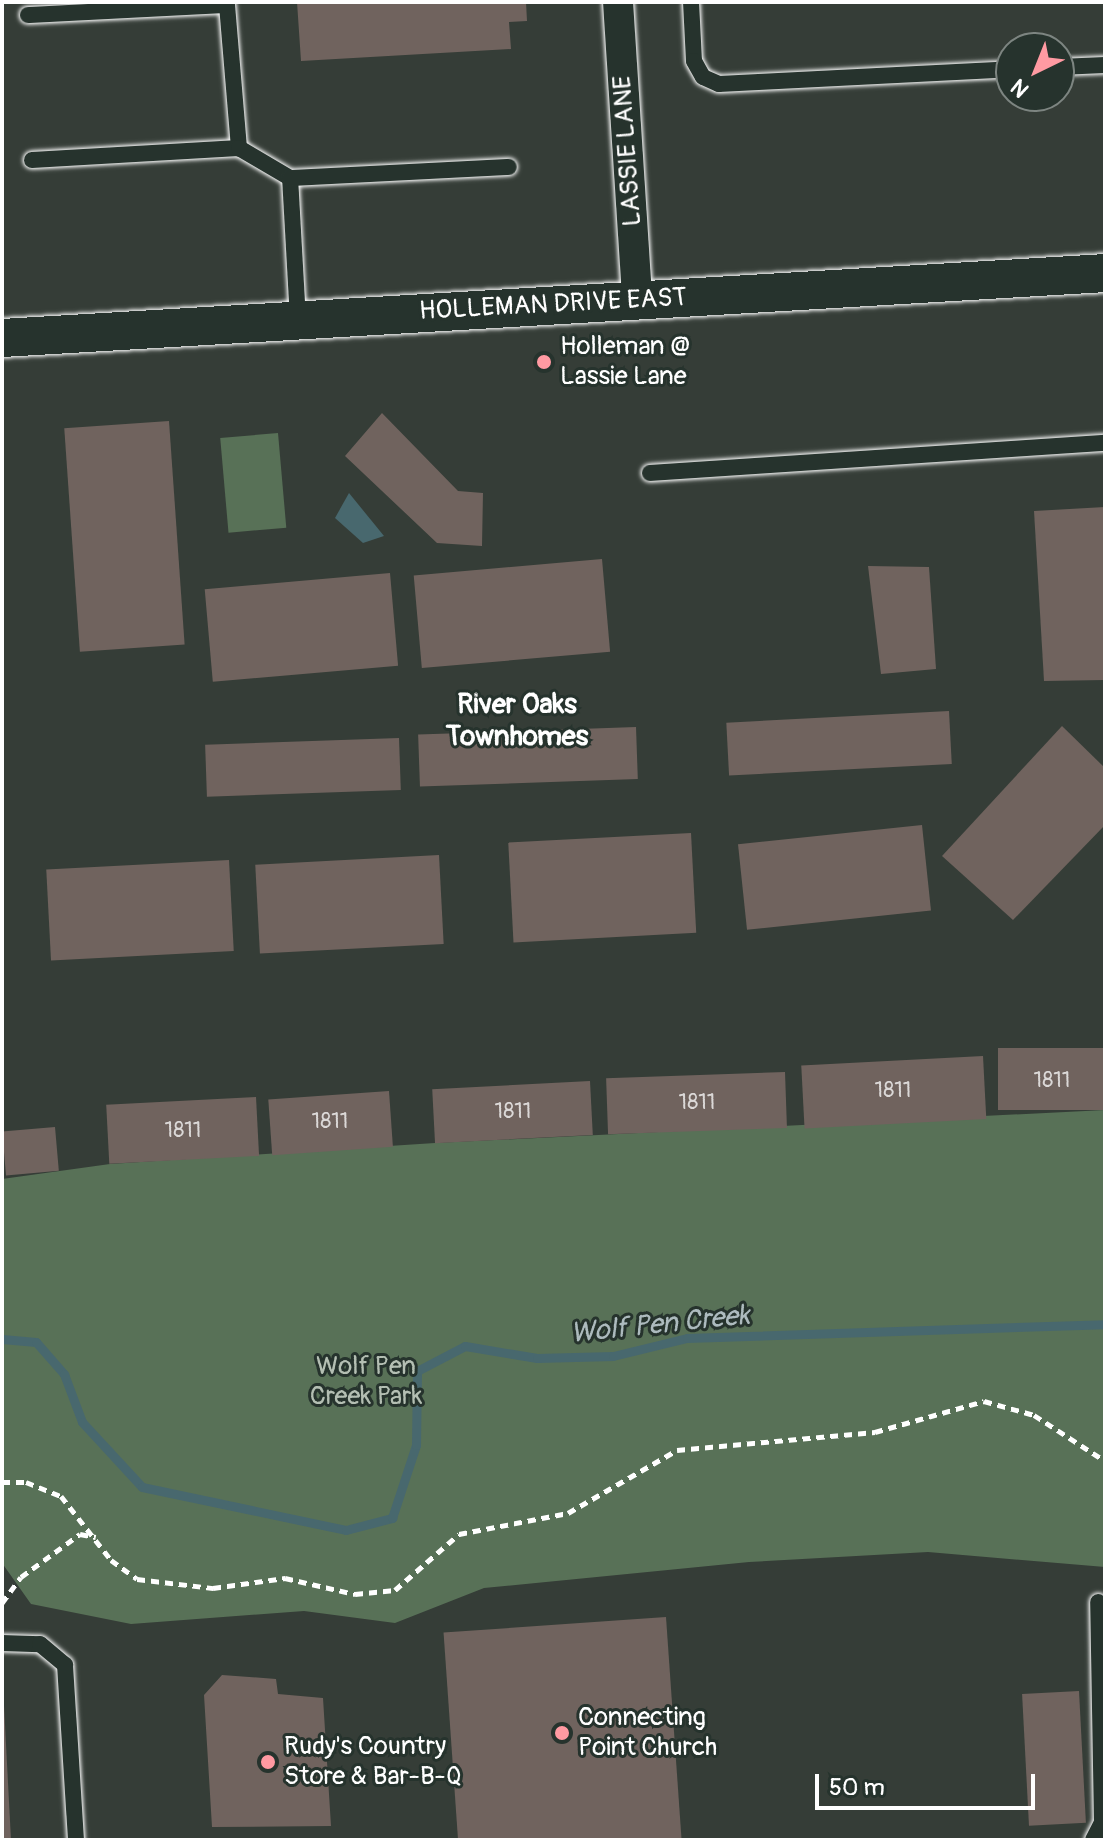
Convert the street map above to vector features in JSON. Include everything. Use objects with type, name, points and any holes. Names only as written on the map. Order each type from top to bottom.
[{"type":"street","name":"LASSIE LANE","points":[[618,2],[637,299]]},
{"type":"street","name":"HOLLEMAN DRIVE EAST","points":[[2,338],[1105,273]]},
{"type":"lane","points":[[691,2],[694,61],[703,77],[719,84],[995,70]]},
{"type":"lane","points":[[28,15],[227,5],[239,148]]},
{"type":"lane","points":[[1075,66],[1105,65]]},
{"type":"lane","points":[[32,160],[239,148],[290,178],[509,167]]},
{"type":"lane","points":[[290,178],[298,320]]},
{"type":"lane","points":[[650,473],[1105,443]]},
{"type":"lane","points":[[1093,1840],[1102,1822],[1098,1602]]},
{"type":"lane","points":[[2,1643],[40,1644],[65,1665],[76,1840]]},
{"type":"path","points":[[2,1482],[26,1482],[61,1496],[137,1579],[168,1588],[285,1578],[355,1594],[395,1590],[459,1534],[568,1513],[677,1450],[875,1432],[984,1401],[1034,1415],[1105,1461]]},
{"type":"path","points":[[2,1603],[21,1577],[80,1534],[97,1537]]},
{"type":"green space","points":[[278,433],[286,528],[229,533],[220,438]]},
{"type":"green space","name":"Wolf Pen Creek Park","points":[[1105,1110],[1105,1567],[928,1552],[749,1562],[484,1588],[395,1623],[304,1611],[131,1624],[31,1604],[2,1563],[2,1179],[110,1164],[435,1143]]},
{"type":"water","points":[[349,493],[384,536],[363,543],[335,518]]},
{"type":"building","points":[[297,2],[526,2],[527,21],[509,22],[511,49],[301,61]]},
{"type":"building","points":[[382,413],[458,491],[483,493],[482,546],[437,543],[345,456]]},
{"type":"building","points":[[169,421],[185,644],[80,652],[64,428]]},
{"type":"building","points":[[1105,507],[1105,680],[1044,681],[1034,511]]},
{"type":"building","points":[[602,559],[610,652],[422,668],[414,575]]},
{"type":"building","points":[[868,566],[929,567],[936,669],[881,674]]},
{"type":"building","points":[[390,573],[398,666],[213,682],[205,589]]},
{"type":"building","points":[[949,711],[952,764],[729,776],[726,723]]},
{"type":"building","points":[[1062,726],[1105,768],[1105,825],[1013,920],[942,856]]},
{"type":"building","points":[[636,727],[638,779],[420,787],[418,735]]},
{"type":"building","points":[[399,738],[401,790],[207,797],[205,745]]},
{"type":"building","points":[[922,825],[931,911],[747,930],[738,844]]},
{"type":"building","points":[[691,833],[696,933],[513,942],[508,843]]},
{"type":"building","points":[[439,855],[444,944],[260,954],[255,865]]},
{"type":"building","points":[[229,860],[234,951],[51,960],[46,870]]},
{"type":"building","points":[[998,1048],[1105,1048],[1105,1110],[998,1110]]},
{"type":"building","points":[[983,1056],[986,1119],[805,1128],[801,1066]]},
{"type":"building","points":[[785,1072],[787,1128],[608,1134],[606,1078]]},
{"type":"building","points":[[590,1081],[593,1135],[435,1143],[432,1089]]},
{"type":"building","points":[[389,1091],[393,1147],[272,1155],[268,1099]]},
{"type":"building","points":[[256,1097],[259,1156],[109,1164],[106,1105]]},
{"type":"building","points":[[55,1127],[59,1171],[6,1175],[2,1132]]},
{"type":"building","name":"Connecting Point Church","points":[[666,1617],[682,1840],[458,1840],[444,1633]]},
{"type":"building","name":"Rudy's Country Store & Bar-B-Q","points":[[222,1675],[276,1679],[278,1694],[323,1698],[331,1826],[212,1827],[204,1695]]},
{"type":"building","points":[[1079,1691],[1086,1823],[1029,1826],[1022,1694]]},
{"type":"building","points":[[4,1706],[11,1840],[2,1840]]},
{"type":"waterway","name":"Wolf Pen Creek","points":[[2,1339],[36,1342],[64,1374],[82,1422],[142,1487],[346,1530],[392,1518],[416,1445],[417,1371],[465,1346],[537,1358],[613,1356],[687,1338],[1105,1324]]},
{"type":"place","name":"Holleman @ Lassie Lane","points":[[544,362]]},
{"type":"place","name":"Connecting Point Church","points":[[562,1733]]},
{"type":"place","name":"Rudy's Country Store & Bar-B-Q","points":[[268,1762]]},
{"type":"district","name":"River Oaks Townhomes","points":[[517,721]]}]
